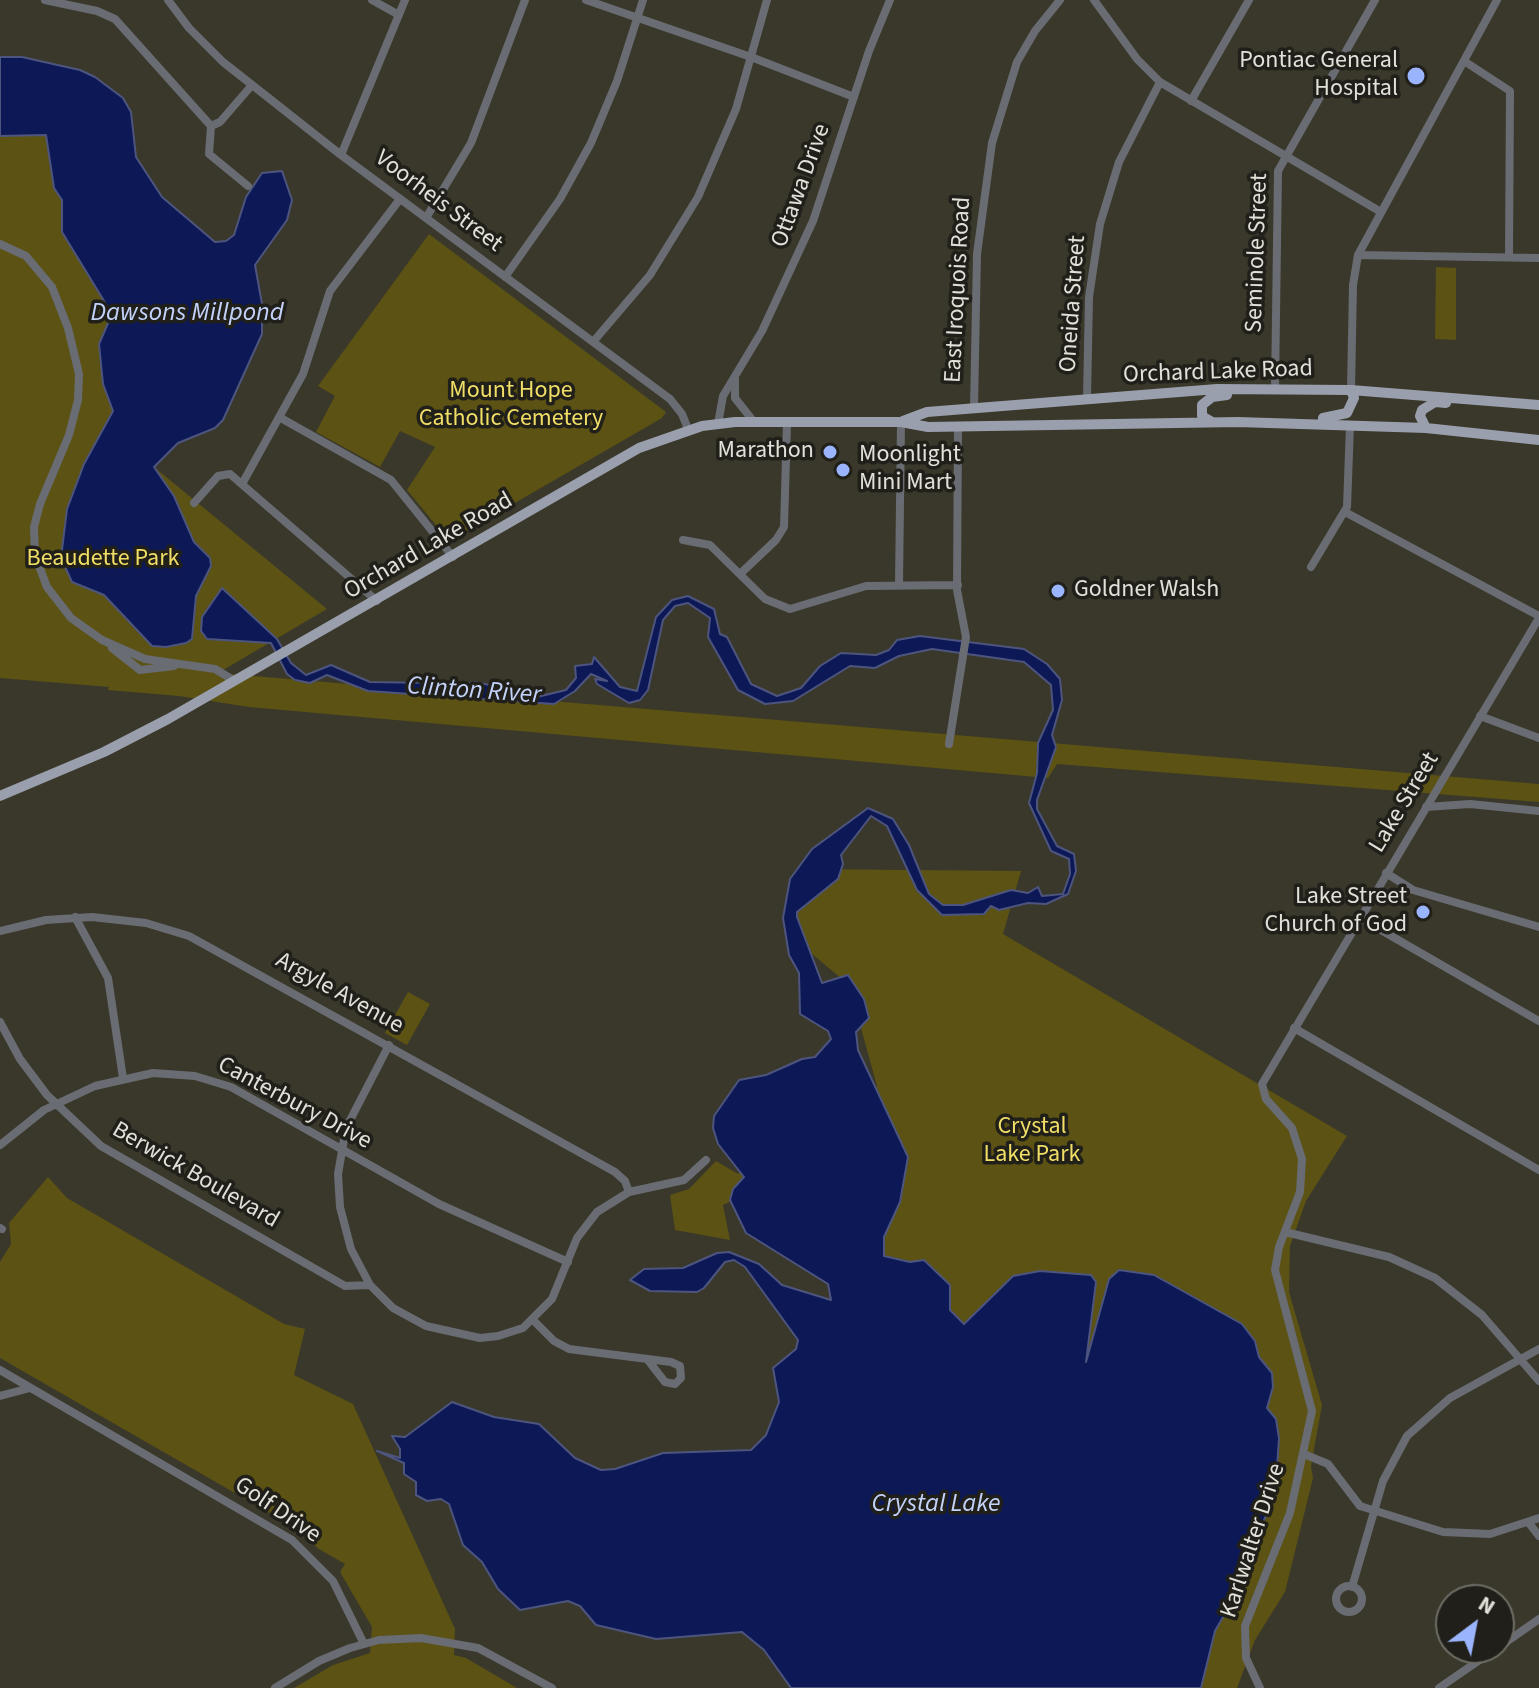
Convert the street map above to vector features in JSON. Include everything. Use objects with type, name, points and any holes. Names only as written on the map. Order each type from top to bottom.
[{"type":"main road","name":"Orchard Lake Road","points":[[901,422],[927,412],[1217,389],[1351,390],[1539,405]]},
{"type":"main road","points":[[1212,422],[1202,416],[1200,410],[1212,397],[1267,396],[1275,389]]},
{"type":"main road","points":[[1238,422],[1248,417],[1340,416],[1352,404],[1351,390]]},
{"type":"main road","points":[[1045,423],[1047,401]]},
{"type":"main road","points":[[1426,428],[1420,416],[1427,405],[1435,402],[1527,411],[1539,405]]},
{"type":"main road","name":"Orchard Lake Road","points":[[0,796],[104,752],[283,655],[639,448],[688,429],[754,422],[901,422],[928,427],[1238,422],[1426,428],[1539,440]]},
{"type":"street","points":[[45,0],[97,11],[115,19],[211,126],[209,154],[248,186]]},
{"type":"street","name":"Voorheis Street","points":[[168,0],[196,36],[252,85],[675,404],[688,429]]},
{"type":"street","points":[[372,0],[399,15]]},
{"type":"street","points":[[341,155],[405,0]]},
{"type":"street","points":[[426,218],[471,143],[525,0]]},
{"type":"street","points":[[586,0],[751,57],[854,97]]},
{"type":"street","points":[[505,277],[552,212],[581,164],[609,103],[643,0]]},
{"type":"street","points":[[593,342],[642,285],[689,214],[722,147],[767,0]]},
{"type":"street","name":"Ottawa Drive","points":[[718,424],[721,399],[735,378],[808,234],[890,0]]},
{"type":"street","name":"East Iroquois Road","points":[[974,408],[977,254],[994,132],[1017,62],[1035,31],[1060,0]]},
{"type":"street","points":[[1094,0],[1137,59],[1160,82],[1381,212]]},
{"type":"street","points":[[1191,101],[1249,0]]},
{"type":"street","name":"Seminole Street","points":[[1275,389],[1278,174],[1285,156],[1375,0]]},
{"type":"street","points":[[1351,390],[1353,285],[1358,255],[1497,0]]},
{"type":"street","points":[[1464,61],[1506,86],[1510,92],[1509,257]]},
{"type":"street","name":"Oneida Street","points":[[1087,398],[1089,297],[1100,224],[1119,162],[1160,82]]},
{"type":"street","points":[[211,126],[220,122],[252,85]]},
{"type":"street","points":[[242,484],[305,370],[330,291],[400,199]]},
{"type":"street","points":[[0,244],[19,251],[44,275],[57,296],[75,352],[80,383],[66,444],[37,512],[33,544],[42,575],[59,605],[78,624],[102,640],[145,659],[215,669],[235,681]]},
{"type":"street","points":[[1358,255],[1539,258]]},
{"type":"street","points":[[735,378],[735,398],[754,422]]},
{"type":"street","points":[[279,417],[391,480],[453,557]]},
{"type":"street","points":[[899,584],[901,422]]},
{"type":"street","points":[[740,574],[779,536],[784,527],[787,423]]},
{"type":"street","points":[[1311,567],[1345,512],[1350,425]]},
{"type":"street","points":[[949,744],[966,637],[958,585],[958,426]]},
{"type":"street","points":[[194,503],[221,474],[230,474],[377,601]]},
{"type":"street","points":[[1345,512],[1539,617]]},
{"type":"street","points":[[683,540],[710,545],[765,599],[790,609],[855,588],[899,584],[958,585]]},
{"type":"street","name":"Lake Street","points":[[1262,1091],[1262,1081],[1539,617]]},
{"type":"street","points":[[1480,716],[1539,738]]},
{"type":"street","points":[[1426,807],[1470,804],[1539,811]]},
{"type":"street","points":[[1386,873],[1413,890],[1539,927]]},
{"type":"street","points":[[75,917],[98,954],[110,983],[123,1078]]},
{"type":"street","name":"Argyle Avenue","points":[[0,931],[75,917],[135,921],[189,936],[615,1172],[625,1181],[629,1192]]},
{"type":"street","points":[[1360,918],[1539,1021]]},
{"type":"street","name":"Berwick Boulevard","points":[[0,1022],[20,1059],[54,1104],[92,1139],[133,1167],[345,1286],[370,1285]]},
{"type":"street","points":[[1294,1028],[1539,1170]]},
{"type":"street","points":[[389,1045],[354,1109],[341,1150],[338,1186],[341,1216],[351,1249],[370,1285],[401,1313],[445,1332],[492,1337],[511,1333],[533,1320],[552,1299],[591,1217],[629,1192],[679,1182],[694,1174],[706,1160]]},
{"type":"street","name":"Canterbury Drive","points":[[0,1145],[54,1104],[123,1078],[176,1073],[219,1082],[462,1216],[568,1262]]},
{"type":"street","name":"Karlwalter Drive","points":[[1260,1688],[1246,1658],[1245,1626],[1290,1513],[1310,1425],[1310,1399],[1276,1276],[1277,1252],[1301,1186],[1302,1154],[1288,1121],[1262,1091]]},
{"type":"street","points":[[1285,1232],[1379,1254],[1427,1273],[1473,1306],[1539,1381]]},
{"type":"street","points":[[533,1320],[554,1341],[569,1349],[647,1359]]},
{"type":"street","points":[[1352,1587],[1388,1469],[1422,1419],[1450,1398],[1539,1349]]},
{"type":"street","name":"Golf Drive","points":[[0,1370],[292,1540],[333,1581],[364,1644]]},
{"type":"street","points":[[0,1396],[31,1387]]},
{"type":"street","points":[[1304,1454],[1323,1460],[1356,1504],[1373,1512],[1466,1536],[1500,1533],[1539,1518]]},
{"type":"street","points":[[1529,1523],[1539,1536]]},
{"type":"street","points":[[1515,1635],[1539,1619]]},
{"type":"street","points":[[275,1688],[327,1657],[364,1644],[409,1638],[459,1642],[497,1656],[552,1688]]},
{"type":"street","points":[[1439,1688],[1474,1664]]},
{"type":"green space","name":"Beaudette Park","points":[[0,93],[55,103],[154,467],[327,609],[218,673],[1539,784],[1539,802],[1057,764],[1048,778],[249,707],[179,696],[108,690],[109,687],[0,678]]},
{"type":"green space","name":"Mount Hope Catholic Cemetery","points":[[429,234],[666,412],[662,418],[449,541],[407,490],[435,447],[400,431],[380,467],[316,432],[335,396],[318,386]]},
{"type":"green space","points":[[1436,267],[1456,268],[1456,340],[1435,339]]},
{"type":"green space","name":"Crystal Lake Park","points":[[800,869],[1021,871],[1003,934],[1347,1136],[1306,1201],[1290,1246],[1289,1292],[1322,1405],[1311,1466],[1313,1478],[1285,1592],[1255,1640],[1237,1688],[1194,1688],[1089,1374],[965,1344],[762,1187],[723,1205],[730,1240],[675,1230],[670,1195],[689,1189],[716,1161],[738,1174],[775,1114],[839,1150],[877,1086],[849,985],[792,937]]},
{"type":"green space","points":[[408,992],[430,1004],[407,1045],[385,1033]]},
{"type":"green space","points":[[48,1177],[67,1198],[284,1324],[305,1329],[294,1375],[353,1404],[455,1629],[454,1655],[466,1658],[517,1688],[294,1688],[333,1665],[370,1653],[372,1627],[340,1572],[345,1564],[319,1549],[294,1527],[0,1358],[0,1262],[11,1244],[9,1223]]},
{"type":"water","name":"Dawsons Millpond","points":[[0,57],[22,57],[80,70],[123,98],[131,112],[136,157],[162,197],[215,242],[226,241],[234,235],[246,197],[262,173],[282,171],[292,200],[287,220],[255,265],[262,304],[262,334],[223,420],[215,428],[178,443],[154,467],[174,496],[194,542],[210,558],[211,566],[196,596],[192,639],[186,643],[152,646],[104,595],[72,582],[61,558],[67,509],[84,464],[113,411],[103,384],[99,344],[112,314],[62,232],[62,200],[54,188],[46,135],[0,136]]},
{"type":"water","name":"Crystal Lake","points":[[222,588],[277,639],[291,663],[306,675],[331,665],[370,682],[432,683],[446,687],[475,682],[514,690],[533,698],[566,690],[576,678],[575,666],[592,664],[594,657],[620,687],[637,691],[656,617],[672,600],[688,596],[714,609],[720,634],[727,637],[751,684],[777,696],[801,688],[820,666],[841,653],[876,655],[889,650],[897,640],[920,636],[1024,649],[1047,664],[1060,679],[1062,700],[1052,735],[1056,747],[1037,800],[1037,809],[1057,846],[1074,854],[1076,871],[1068,894],[1046,904],[1028,903],[999,910],[991,906],[984,914],[942,915],[917,890],[887,826],[871,816],[841,855],[843,864],[838,879],[797,912],[797,917],[822,983],[848,975],[864,999],[869,1018],[856,1032],[858,1050],[908,1157],[900,1202],[884,1237],[884,1256],[910,1262],[924,1260],[950,1285],[950,1310],[964,1324],[1013,1276],[1040,1271],[1091,1275],[1096,1282],[1086,1362],[1109,1279],[1119,1270],[1154,1275],[1242,1324],[1255,1341],[1259,1357],[1272,1373],[1273,1387],[1267,1408],[1276,1419],[1279,1438],[1275,1497],[1254,1541],[1242,1584],[1215,1631],[1201,1688],[791,1688],[764,1650],[742,1632],[656,1639],[596,1625],[580,1606],[568,1601],[520,1610],[498,1589],[482,1562],[463,1545],[449,1504],[441,1499],[427,1501],[416,1495],[416,1482],[404,1474],[404,1463],[377,1451],[400,1458],[400,1449],[392,1436],[405,1437],[452,1402],[494,1417],[539,1424],[575,1458],[601,1470],[615,1469],[663,1453],[751,1450],[766,1435],[779,1402],[773,1368],[796,1349],[798,1340],[745,1267],[734,1260],[725,1262],[697,1292],[650,1291],[630,1280],[644,1269],[683,1268],[717,1253],[729,1252],[759,1264],[782,1285],[831,1300],[828,1284],[746,1233],[730,1200],[733,1189],[744,1177],[718,1144],[713,1128],[714,1116],[739,1080],[766,1075],[802,1059],[815,1057],[831,1039],[828,1031],[800,1014],[799,973],[789,955],[783,918],[790,879],[812,849],[868,808],[893,819],[909,845],[929,894],[943,905],[963,905],[1011,890],[1028,893],[1038,887],[1042,896],[1063,894],[1070,874],[1069,859],[1051,851],[1029,803],[1037,773],[1038,743],[1053,710],[1051,685],[1024,662],[932,649],[899,656],[875,668],[850,666],[793,701],[765,704],[738,690],[708,637],[710,618],[688,603],[675,606],[663,620],[648,690],[640,700],[629,703],[597,684],[595,679],[607,681],[591,674],[575,691],[554,704],[368,691],[327,675],[310,683],[295,680],[287,674],[271,643],[207,639],[201,631],[202,617]]},
{"type":"place","name":"Pontiac General Hospital","points":[[1416,76]]},
{"type":"place","name":"Marathon","points":[[830,452]]},
{"type":"place","name":"Moonlight Mini Mart","points":[[843,470]]},
{"type":"place","name":"Goldner Walsh","points":[[1058,591]]},
{"type":"place","name":"Lake Street Church of God","points":[[1423,912]]},
{"type":"water label","name":"Clinton River","points":[[474,692]]}]
